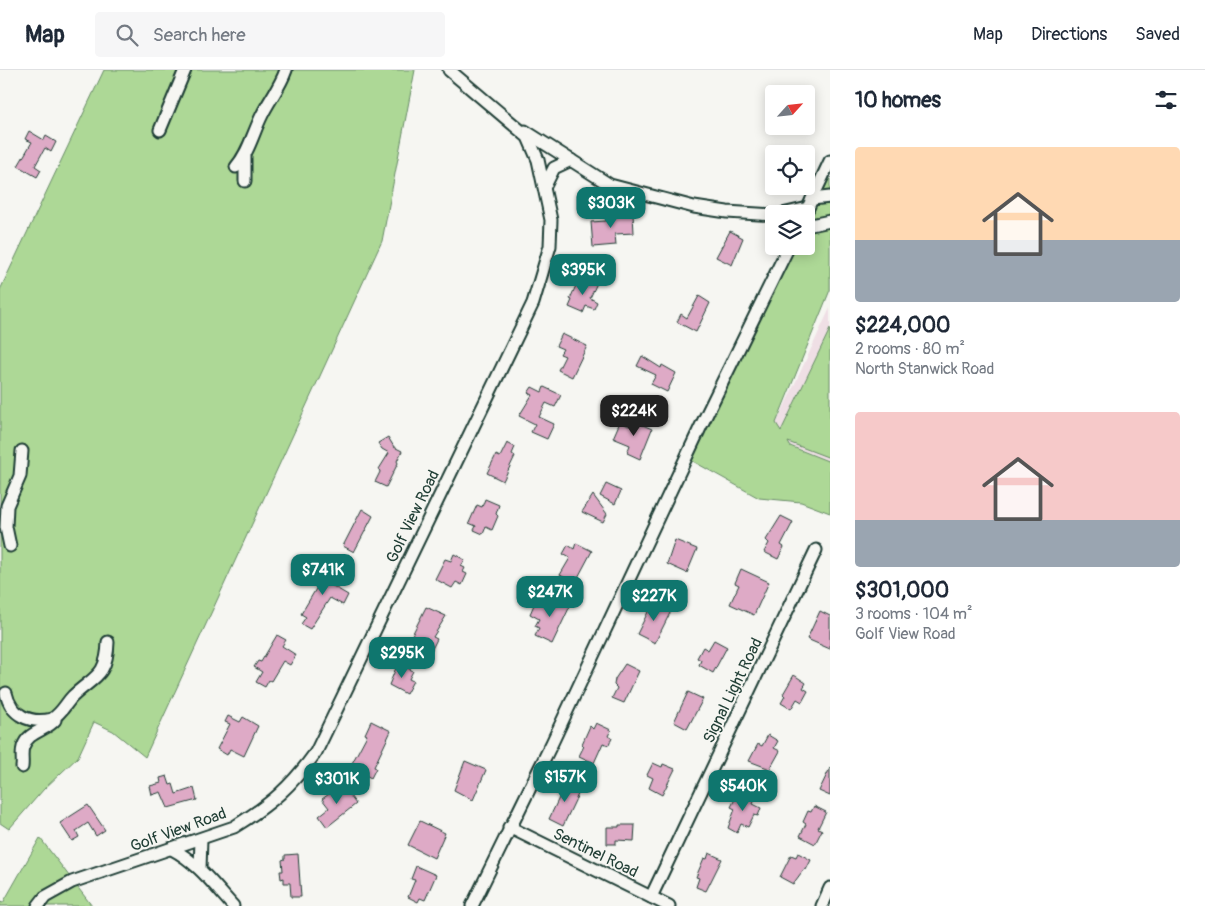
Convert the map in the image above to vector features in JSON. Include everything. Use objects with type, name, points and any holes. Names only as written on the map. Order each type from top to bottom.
[{"type":"street","points":[[160,130],[185,70]]},
{"type":"street","points":[[278,82],[284,70]]},
{"type":"street","points":[[236,167],[245,156],[263,114],[281,84],[284,70]]},
{"type":"street","name":"Golf View Road","points":[[38,906],[45,897],[72,882],[234,827],[258,812],[294,782],[316,752],[533,303],[550,246],[551,220],[545,186],[538,160],[528,137],[449,70]]},
{"type":"street","points":[[513,123],[610,185],[694,207],[727,212],[765,214]]},
{"type":"street","points":[[245,156],[245,181]]},
{"type":"street","points":[[545,186],[554,168],[570,160]]},
{"type":"street","points":[[809,205],[830,161]]},
{"type":"street","points":[[812,205],[830,197]]},
{"type":"street","points":[[815,224],[830,221]]},
{"type":"street","points":[[472,906],[552,743],[700,428],[785,255]]},
{"type":"street","points":[[10,546],[6,527],[6,506],[20,476],[22,451]]},
{"type":"street","name":"Signal Light Road","points":[[651,897],[816,550]]},
{"type":"street","points":[[22,768],[23,747],[26,742],[34,733],[52,724],[56,716],[74,695],[100,674],[106,660],[108,642]]},
{"type":"street","points":[[6,693],[10,706],[20,717],[40,720],[56,716]]},
{"type":"street","name":"Sentinel Road","points":[[509,828],[670,906]]},
{"type":"street","points":[[200,869],[201,839]]},
{"type":"street","points":[[172,849],[185,856],[200,869],[233,906]]},
{"type":"street","points":[[822,906],[830,888]]},
{"type":"shaded area","points":[[830,308],[830,462],[770,437]]},
{"type":"green space","points":[[104,70],[415,70],[382,241],[145,757],[113,731],[94,722],[78,757],[44,789],[9,829],[0,823],[0,290]]},
{"type":"green space","points":[[830,167],[830,290],[776,423],[781,431],[830,329],[830,458],[788,442],[790,446],[830,462],[830,513],[801,502],[759,498],[689,459],[789,255],[815,255],[815,205],[812,205]]},
{"type":"green space","points":[[40,838],[92,906],[0,906],[0,902],[3,903]]},
{"type":"building","points":[[29,131],[44,140],[46,136],[56,142],[51,152],[45,148],[35,166],[41,170],[37,177],[18,166],[32,142],[25,139]]},
{"type":"building","points":[[633,214],[634,233],[615,234],[616,245],[593,247],[591,222],[606,221],[607,215]]},
{"type":"building","points":[[730,231],[743,238],[732,265],[716,257]]},
{"type":"building","points":[[585,277],[597,283],[590,298],[597,302],[594,309],[586,306],[583,313],[569,307],[572,300],[570,299],[578,281],[583,283]]},
{"type":"building","points":[[699,296],[710,303],[696,332],[677,322],[681,314],[687,318]]},
{"type":"building","points":[[562,334],[587,346],[572,377],[558,370],[565,356],[560,354],[563,349],[556,346]]},
{"type":"building","points":[[642,356],[661,368],[662,365],[676,373],[667,392],[651,384],[656,375],[637,366]]},
{"type":"building","points":[[532,387],[542,392],[544,387],[561,395],[555,407],[546,403],[539,417],[554,424],[547,439],[531,432],[535,424],[519,416],[532,395],[528,393]]},
{"type":"building","points":[[631,420],[652,429],[640,459],[627,453],[630,445],[613,438],[620,422],[629,426]]},
{"type":"building","points":[[388,437],[394,447],[402,451],[386,487],[375,482],[380,472],[379,469],[389,453],[382,449],[378,443]]},
{"type":"building","points":[[507,443],[515,447],[512,454],[515,456],[503,481],[487,473],[496,455],[500,457]]},
{"type":"building","points":[[606,484],[621,491],[615,504],[600,496]]},
{"type":"building","points":[[593,495],[607,514],[603,522],[582,512]]},
{"type":"building","points":[[485,499],[499,505],[496,514],[498,516],[492,530],[486,527],[483,534],[474,530],[476,526],[469,523],[477,505],[482,507]]},
{"type":"building","points":[[362,509],[373,516],[354,552],[343,546]]},
{"type":"building","points":[[781,516],[793,522],[781,545],[784,547],[778,559],[764,552],[769,543],[766,540]]},
{"type":"building","points":[[675,540],[697,549],[687,573],[667,564]]},
{"type":"building","points":[[576,543],[592,551],[575,583],[560,575],[570,558],[563,554],[568,545],[574,549]]},
{"type":"building","points":[[454,554],[465,560],[461,566],[465,568],[463,572],[467,574],[462,585],[456,582],[452,588],[435,579],[445,559],[451,561]]},
{"type":"building","points":[[332,562],[342,567],[331,585],[348,595],[343,605],[330,598],[310,629],[301,624],[306,617],[301,614]]},
{"type":"building","points":[[741,569],[769,582],[754,615],[730,604],[739,585],[735,583]]},
{"type":"building","points":[[553,595],[571,604],[552,644],[535,636],[539,628],[535,626],[539,619],[530,614],[536,600],[548,606]]},
{"type":"building","points":[[653,602],[671,611],[655,643],[637,634]]},
{"type":"building","points":[[426,607],[446,616],[433,637],[437,639],[431,651],[409,641]]},
{"type":"building","points":[[820,611],[830,616],[830,649],[807,639]]},
{"type":"building","points":[[277,635],[286,640],[282,646],[296,655],[290,665],[283,661],[271,681],[269,680],[265,687],[256,682],[262,672],[254,667],[258,661],[261,662]]},
{"type":"building","points":[[714,640],[727,647],[713,673],[699,665],[701,660],[697,658],[703,647],[708,650]]},
{"type":"building","points":[[398,663],[413,671],[409,679],[413,681],[406,694],[389,685]]},
{"type":"building","points":[[625,664],[639,671],[624,703],[612,698],[617,688],[614,685],[615,679]]},
{"type":"building","points":[[794,675],[806,683],[803,688],[808,691],[802,702],[797,699],[791,709],[781,703],[785,696],[783,694]]},
{"type":"building","points":[[688,692],[703,699],[687,729],[674,722]]},
{"type":"building","points":[[228,716],[240,722],[243,717],[258,726],[244,756],[230,749],[227,755],[217,749],[230,724],[225,722]]},
{"type":"building","points":[[371,721],[391,731],[374,767],[376,768],[371,778],[350,767],[367,735],[365,734]]},
{"type":"building","points":[[596,723],[611,730],[608,736],[612,738],[609,745],[603,743],[594,763],[579,756],[590,726],[593,729]]},
{"type":"building","points":[[768,735],[778,741],[774,748],[780,751],[770,769],[749,761],[758,744],[762,746]]},
{"type":"building","points":[[465,761],[486,770],[473,800],[454,790]]},
{"type":"building","points":[[653,763],[662,767],[663,764],[675,769],[662,795],[649,788],[653,778],[647,775]]},
{"type":"building","points":[[830,768],[830,796],[819,791]]},
{"type":"building","points":[[167,776],[170,785],[173,784],[176,794],[194,788],[197,800],[168,808],[161,792],[152,795],[150,786],[161,783],[160,778]]},
{"type":"building","points":[[567,781],[581,788],[563,826],[549,819]]},
{"type":"building","points":[[342,785],[356,804],[327,827],[319,816],[329,808],[322,799]]},
{"type":"building","points":[[739,791],[755,799],[753,804],[761,808],[758,816],[754,815],[748,827],[741,824],[737,833],[728,828],[735,809],[731,807]]},
{"type":"building","points":[[88,805],[105,830],[96,836],[88,823],[76,831],[79,837],[72,841],[60,823]]},
{"type":"building","points":[[814,806],[826,812],[818,828],[822,830],[815,844],[800,836],[806,824],[803,822],[808,811],[811,812]]},
{"type":"building","points":[[420,821],[445,833],[434,858],[408,845]]},
{"type":"building","points":[[619,825],[635,825],[634,841],[616,840],[616,844],[607,844],[607,827],[619,827]]},
{"type":"building","points":[[709,853],[722,859],[706,891],[696,887],[699,878],[696,877],[704,858],[707,859]]},
{"type":"building","points":[[798,853],[811,860],[806,870],[804,869],[793,884],[780,877],[791,855],[796,857]]},
{"type":"building","points":[[298,854],[301,897],[291,897],[290,883],[284,883],[284,878],[281,879],[280,871],[283,871],[282,860],[285,859],[285,855]]},
{"type":"building","points":[[416,866],[436,875],[425,900],[420,898],[418,902],[408,897],[415,880],[411,879]]}]
